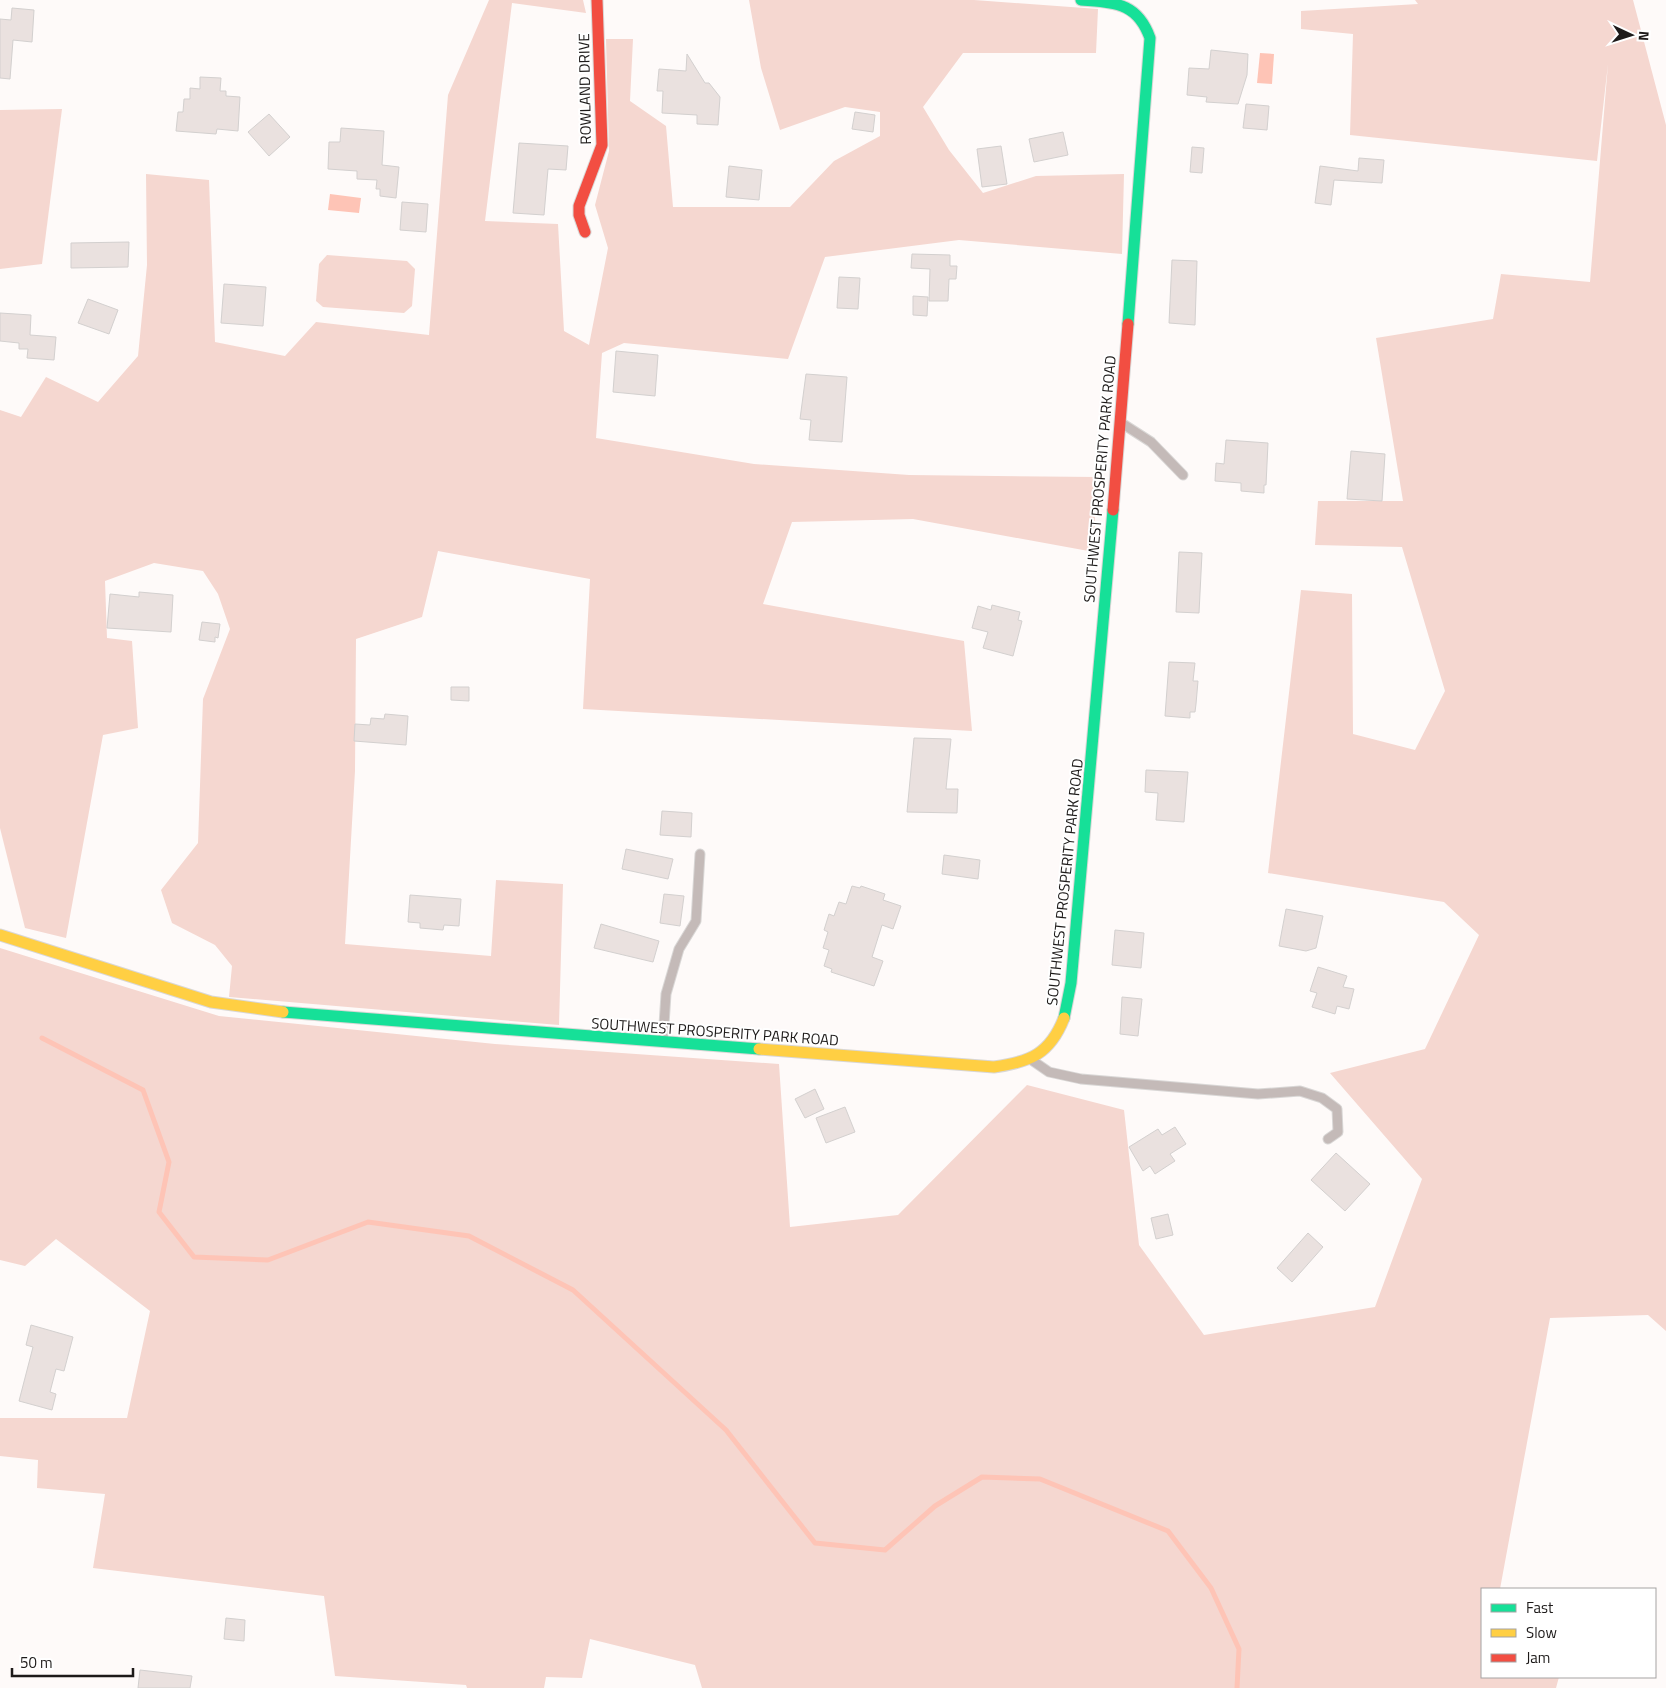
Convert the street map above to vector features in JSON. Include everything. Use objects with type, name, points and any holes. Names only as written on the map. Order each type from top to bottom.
[{"type":"street","name":"ROWLAND DRIVE","points":[[585,232],[578,212],[582,197],[599,162],[602,145],[597,0]]},
{"type":"street","name":"SOUTHWEST PROSPERITY PARK ROAD","points":[[0,935],[211,1002],[297,1014],[994,1067],[1011,1066],[1030,1060],[1049,1047],[1060,1033],[1067,1012],[1071,983],[1120,423],[1150,38],[1142,17],[1135,11],[1118,4],[1081,0]]},
{"type":"lane","points":[[1120,423],[1151,442],[1183,475]]},
{"type":"lane","points":[[663,1043],[666,994],[679,949],[696,921],[700,854]]},
{"type":"lane","points":[[1030,1060],[1049,1072],[1081,1079],[1258,1094],[1300,1091],[1322,1098],[1337,1109],[1338,1132],[1328,1139]]},
{"type":"shaded area","points":[[489,0],[583,0],[586,13],[512,3],[485,221],[558,224],[564,331],[589,345],[608,248],[595,205],[609,151],[606,39],[633,39],[630,101],[666,126],[673,207],[790,207],[834,161],[880,136],[880,112],[845,107],[780,130],[761,68],[749,0],[974,0],[1098,9],[1096,53],[963,53],[923,107],[949,150],[983,193],[1036,176],[1124,174],[1122,254],[959,240],[825,257],[788,359],[624,343],[602,353],[596,438],[754,464],[909,475],[1096,477],[1094,552],[913,519],[792,522],[763,604],[964,641],[972,731],[583,709],[590,579],[438,551],[422,617],[356,639],[355,771],[345,944],[491,956],[496,880],[563,884],[559,1025],[229,997],[232,966],[215,945],[172,923],[161,890],[198,843],[203,699],[230,629],[218,594],[203,571],[154,563],[105,581],[107,638],[132,641],[138,728],[103,735],[66,938],[25,928],[0,828],[0,410],[21,417],[46,377],[98,402],[138,356],[147,265],[146,174],[209,180],[215,342],[285,356],[316,322],[429,335],[448,95]]},
{"type":"shaded area","points":[[1415,0],[1633,0],[1666,125],[1666,1331],[1648,1315],[1550,1318],[1500,1588],[1481,1588],[1481,1678],[1559,1678],[1556,1688],[702,1688],[695,1665],[590,1639],[582,1678],[546,1677],[544,1688],[467,1688],[466,1685],[335,1676],[324,1596],[93,1568],[105,1494],[37,1488],[38,1460],[0,1456],[0,1418],[127,1418],[150,1311],[56,1239],[25,1266],[0,1260],[0,948],[219,1016],[495,1044],[779,1064],[790,1227],[898,1215],[1027,1085],[1124,1110],[1139,1245],[1204,1335],[1375,1307],[1422,1179],[1330,1073],[1425,1049],[1479,935],[1444,902],[1268,873],[1301,590],[1352,594],[1353,734],[1415,750],[1445,691],[1402,547],[1315,545],[1318,501],[1403,501],[1376,338],[1493,319],[1501,274],[1590,282],[1608,64],[1597,161],[1350,135],[1353,34],[1301,29],[1301,11],[1418,4]]},
{"type":"shaded area","points":[[1260,53],[1274,54],[1272,84],[1257,83]]},
{"type":"shaded area","points":[[62,109],[42,264],[0,269],[0,110]]},
{"type":"shaded area","points":[[330,194],[361,198],[359,213],[328,210]]},
{"type":"shaded area","points":[[327,255],[407,261],[415,269],[412,306],[404,313],[323,307],[316,301],[319,264]]},
{"type":"building","points":[[12,8],[34,10],[32,42],[13,40],[10,79],[0,78],[0,19],[11,20]]},
{"type":"building","points":[[1211,50],[1248,54],[1247,75],[1238,104],[1206,102],[1207,97],[1187,95],[1189,68],[1209,69]]},
{"type":"building","points":[[687,54],[705,83],[709,83],[720,97],[718,125],[697,124],[697,115],[662,113],[663,91],[657,91],[659,69],[686,71]]},
{"type":"building","points":[[200,77],[221,78],[220,91],[226,91],[226,96],[240,97],[238,131],[217,129],[216,134],[176,131],[178,112],[183,112],[184,99],[190,99],[190,88],[200,89]]},
{"type":"building","points":[[1246,104],[1269,106],[1267,130],[1243,128]]},
{"type":"building","points":[[855,112],[875,115],[873,132],[852,129]]},
{"type":"building","points":[[269,114],[290,137],[269,156],[248,132]]},
{"type":"building","points":[[341,128],[384,131],[382,165],[399,167],[396,198],[380,196],[380,189],[376,189],[377,180],[357,179],[357,171],[328,169],[329,142],[340,142]]},
{"type":"building","points":[[1063,132],[1068,155],[1034,162],[1029,139]]},
{"type":"building","points":[[519,143],[568,146],[566,170],[548,169],[544,215],[513,213]]},
{"type":"building","points":[[1001,146],[1007,184],[982,187],[977,149]]},
{"type":"building","points":[[1192,147],[1204,148],[1202,173],[1190,172]]},
{"type":"building","points":[[1359,158],[1384,160],[1382,183],[1334,180],[1331,205],[1315,203],[1320,166],[1358,171]]},
{"type":"building","points":[[729,166],[762,170],[759,200],[726,197]]},
{"type":"building","points":[[402,202],[428,204],[426,232],[400,230]]},
{"type":"building","points":[[129,242],[128,267],[71,268],[71,243]]},
{"type":"building","points":[[912,254],[950,255],[950,266],[957,266],[956,279],[949,279],[948,301],[929,301],[930,269],[911,268]]},
{"type":"building","points":[[1172,260],[1197,261],[1195,325],[1169,323]]},
{"type":"building","points":[[839,277],[860,278],[858,309],[837,308]]},
{"type":"building","points":[[224,284],[266,287],[263,326],[221,323]]},
{"type":"building","points":[[913,296],[928,297],[927,316],[913,315]]},
{"type":"building","points":[[88,299],[118,310],[109,334],[78,323]]},
{"type":"building","points":[[0,313],[31,315],[30,335],[56,337],[54,360],[27,358],[28,349],[19,349],[19,343],[0,341]]},
{"type":"building","points":[[616,351],[658,355],[655,396],[613,392]]},
{"type":"building","points":[[806,374],[847,377],[842,442],[809,440],[811,420],[800,419]]},
{"type":"building","points":[[1226,440],[1268,443],[1264,493],[1241,491],[1241,483],[1215,481],[1216,463],[1224,464]]},
{"type":"building","points":[[1351,451],[1385,454],[1382,501],[1347,499]]},
{"type":"building","points":[[1179,552],[1202,553],[1199,613],[1176,612]]},
{"type":"building","points":[[139,592],[173,595],[171,632],[107,628],[110,594],[139,597]]},
{"type":"building","points":[[992,605],[1020,612],[1018,620],[1022,621],[1013,656],[983,648],[988,632],[972,628],[978,606],[991,610]]},
{"type":"building","points":[[202,622],[220,624],[218,638],[215,637],[215,642],[199,640]]},
{"type":"building","points":[[1169,662],[1195,663],[1193,681],[1198,681],[1196,704],[1195,712],[1190,712],[1190,718],[1165,716]]},
{"type":"building","points":[[451,687],[469,687],[469,701],[451,700]]},
{"type":"building","points":[[385,714],[408,716],[406,745],[354,741],[355,724],[370,725],[371,718],[384,719]]},
{"type":"building","points":[[914,738],[951,739],[946,789],[958,789],[957,813],[907,812]]},
{"type":"building","points":[[1146,770],[1188,772],[1184,822],[1156,820],[1158,793],[1145,792]]},
{"type":"building","points":[[662,811],[692,813],[691,837],[660,835]]},
{"type":"building","points":[[626,849],[673,859],[668,879],[622,869]]},
{"type":"building","points":[[944,855],[980,860],[978,879],[942,874]]},
{"type":"building","points":[[852,886],[860,888],[861,886],[885,894],[883,900],[901,906],[893,929],[882,925],[872,957],[883,961],[874,986],[831,972],[832,969],[824,966],[829,950],[823,948],[828,932],[824,930],[829,914],[834,916],[839,902],[846,904]]},
{"type":"building","points":[[664,894],[684,896],[680,926],[660,923]]},
{"type":"building","points":[[410,895],[461,899],[459,926],[444,925],[443,930],[420,928],[420,923],[408,922]]},
{"type":"building","points":[[1286,909],[1323,916],[1316,948],[1306,951],[1279,946]]},
{"type":"building","points":[[601,924],[659,941],[653,962],[594,948]]},
{"type":"building","points":[[1115,930],[1144,933],[1141,968],[1112,965]]},
{"type":"building","points":[[1318,967],[1347,976],[1343,987],[1354,989],[1349,1009],[1337,1006],[1335,1014],[1312,1007],[1317,993],[1310,991]]},
{"type":"building","points":[[1122,997],[1142,999],[1138,1036],[1120,1034]]},
{"type":"building","points":[[815,1089],[824,1109],[805,1118],[795,1099]]},
{"type":"building","points":[[845,1107],[855,1132],[826,1143],[816,1118]]},
{"type":"building","points":[[1175,1127],[1186,1144],[1170,1154],[1175,1161],[1155,1174],[1150,1166],[1143,1171],[1129,1147],[1158,1129],[1162,1135]]},
{"type":"building","points":[[1336,1153],[1370,1184],[1345,1211],[1311,1180]]},
{"type":"building","points":[[1168,1214],[1173,1235],[1156,1239],[1151,1218]]},
{"type":"building","points":[[1308,1233],[1323,1247],[1292,1282],[1277,1268]]},
{"type":"building","points":[[31,1325],[73,1337],[64,1371],[56,1369],[50,1392],[56,1394],[52,1410],[19,1401],[33,1347],[26,1345]]},
{"type":"building","points":[[226,1618],[245,1620],[244,1641],[224,1639]]},
{"type":"building","points":[[140,1670],[192,1676],[190,1688],[138,1688]]},
{"type":"waterway","points":[[42,1038],[143,1090],[169,1162],[159,1212],[194,1257],[268,1260],[368,1222],[469,1236],[573,1290],[726,1430],[815,1543],[885,1550],[935,1506],[982,1477],[1040,1479],[1168,1531],[1211,1588],[1239,1649],[1237,1688]]},
{"type":"traffic: fast","points":[[1081,0],[1114,4],[1131,11],[1139,17],[1150,38],[1128,324]]},
{"type":"traffic: fast","points":[[1064,1018],[1071,983],[1113,510]]},
{"type":"traffic: fast","points":[[283,1012],[759,1049]]},
{"type":"traffic: slow","points":[[0,935],[211,1002],[283,1012]]},
{"type":"traffic: slow","points":[[759,1049],[994,1067],[1028,1059],[1037,1054],[1052,1040],[1064,1018]]},
{"type":"traffic: jam","points":[[585,232],[579,215],[579,206],[602,145],[597,0]]},
{"type":"traffic: jam","points":[[1113,510],[1128,324]]}]
